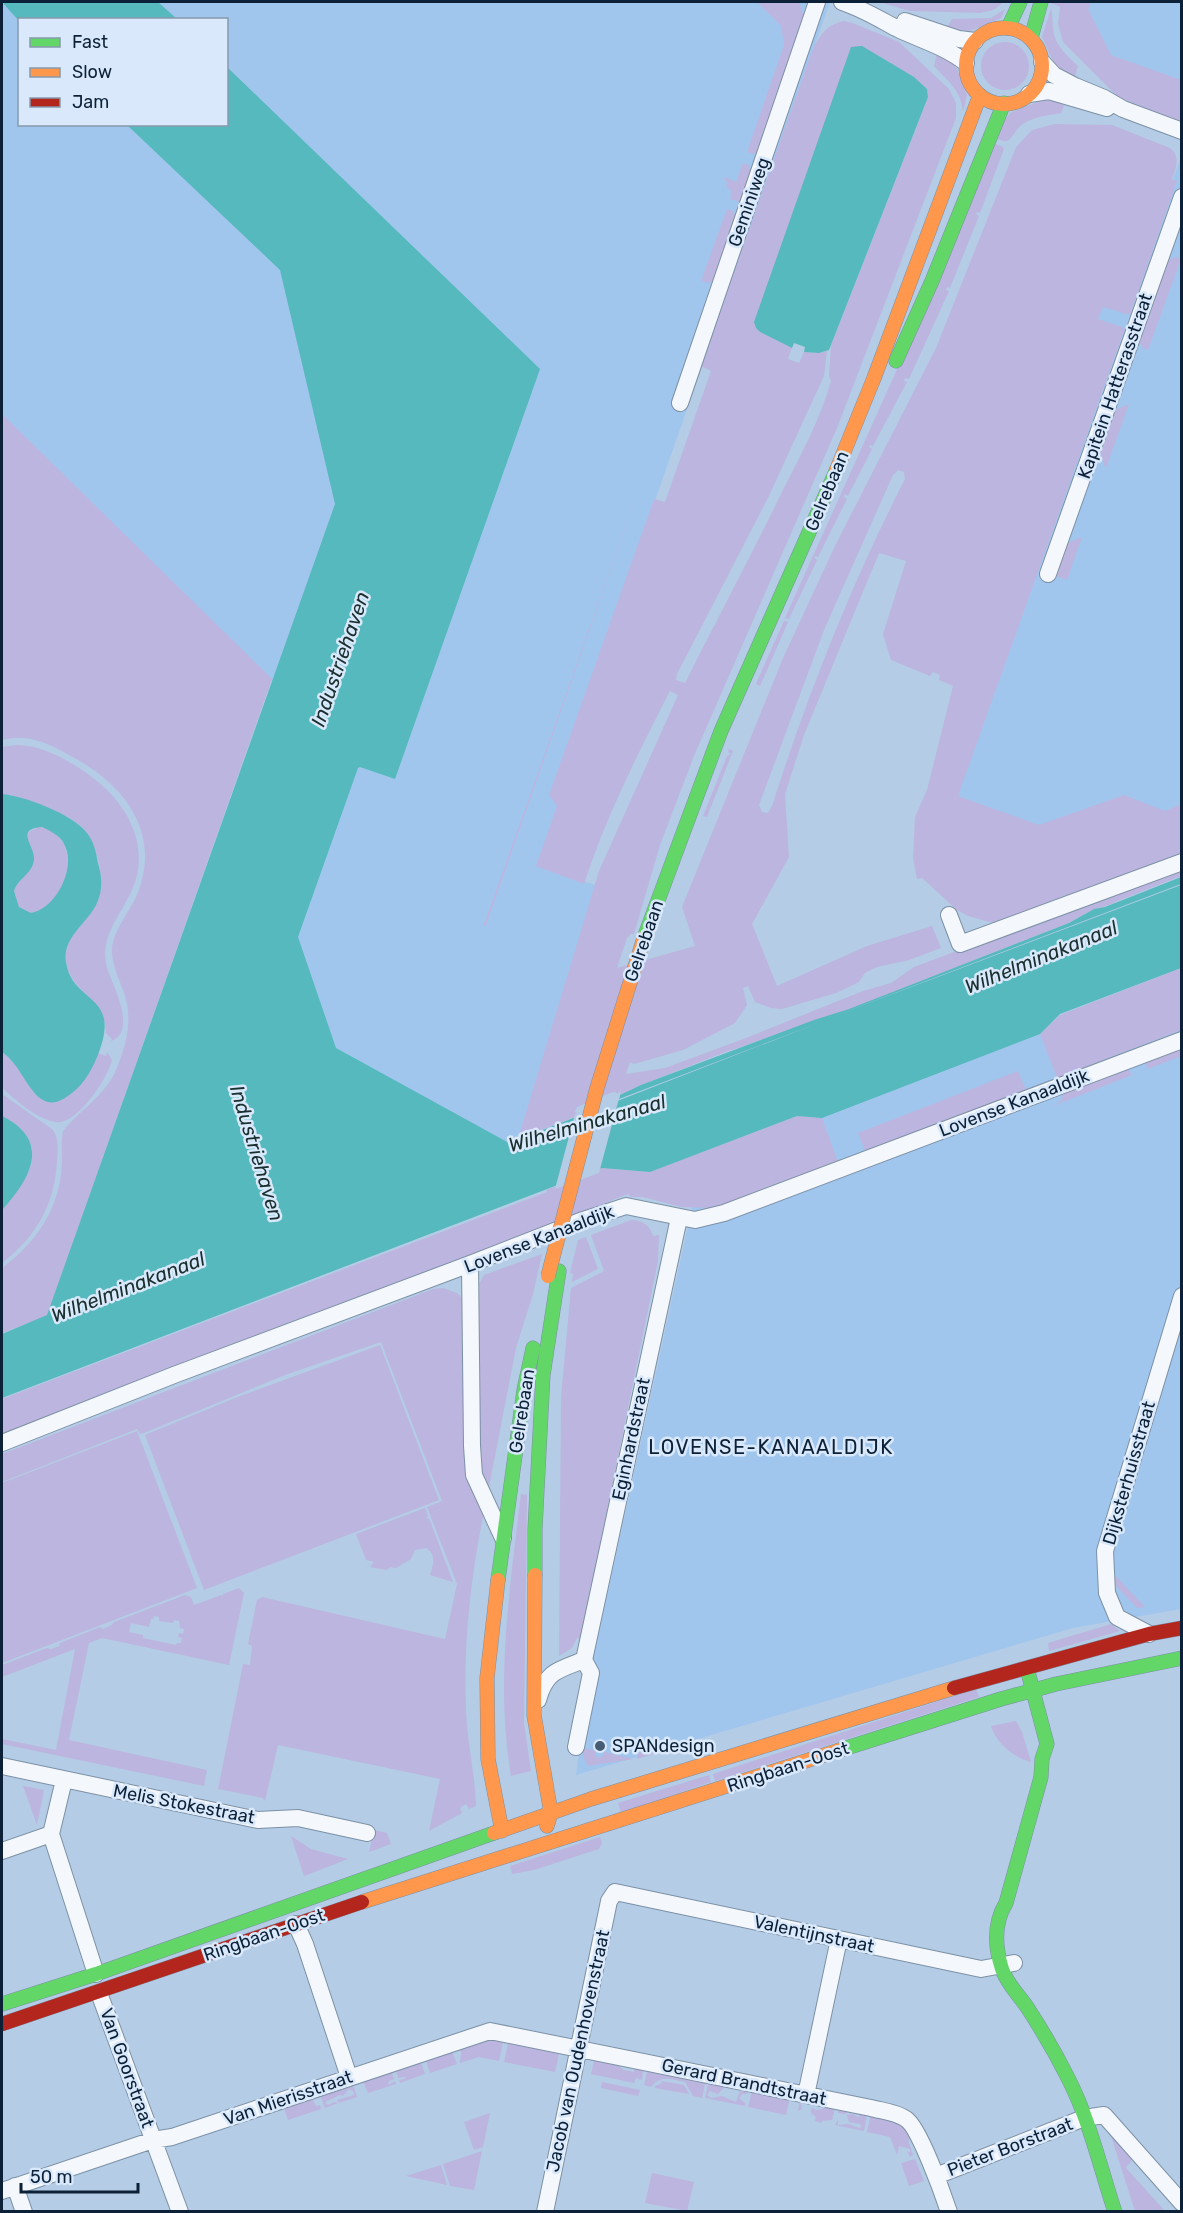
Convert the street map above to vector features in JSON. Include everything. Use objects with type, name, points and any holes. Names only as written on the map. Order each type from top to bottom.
[{"type":"street","name":"Geminiweg","points":[[680,403],[817,2]]},
{"type":"street","points":[[842,2],[875,15],[954,53],[966,63]]},
{"type":"street","points":[[1008,28],[1020,2]]},
{"type":"street","points":[[1030,38],[1041,2]]},
{"type":"street","points":[[875,15],[901,20],[958,39],[975,41]]},
{"type":"street","points":[[1008,28],[1020,31],[1030,38],[1040,53],[1042,62],[1039,80],[1029,94],[1021,99],[1004,103],[991,101],[980,95],[972,86],[966,63],[975,41],[984,33],[1008,28]]},
{"type":"street","points":[[1042,62],[1054,75],[1123,109],[1182,131]]},
{"type":"street","points":[[1029,94],[1048,91],[1102,108],[1123,109]]},
{"type":"street","name":"Gelrebaan","points":[[502,1831],[488,1759],[487,1678],[503,1538],[524,1390],[597,1088],[721,731],[840,461],[874,378],[980,95]]},
{"type":"street","name":"Gelrebaan","points":[[650,937],[748,691],[913,323],[1004,103]]},
{"type":"street","name":"Kapitein Hatterasstraat","points":[[1048,574],[1182,197]]},
{"type":"street","points":[[949,915],[960,944],[1182,862]]},
{"type":"street","name":"Lovense Kanaaldijk","points":[[2,1443],[174,1375],[583,1220],[626,1206],[695,1220],[724,1213],[1182,1040]]},
{"type":"street","name":"Eginhardstraat","points":[[576,1747],[591,1672],[584,1660],[679,1218]]},
{"type":"street","points":[[470,1264],[474,1475],[503,1538]]},
{"type":"street","name":"Gelrebaan","points":[[551,1813],[534,1715],[535,1529],[543,1375],[553,1273]]},
{"type":"street","name":"Dijksterhuisstraat","points":[[1149,1634],[1117,1617],[1107,1593],[1106,1551],[1182,1296]]},
{"type":"street","name":"Ringbaan-Oost","points":[[2,2004],[96,1974],[551,1813],[1012,1670],[1149,1634],[1182,1628]]},
{"type":"street","name":"Ringbaan-Oost","points":[[2,2024],[527,1848],[600,1827],[1018,1694],[1182,1658]]},
{"type":"street","points":[[534,1715],[543,1683],[553,1671],[584,1660]]},
{"type":"street","points":[[1026,1666],[1047,1744],[1042,1759],[1041,1777],[1006,1903],[1009,1916],[1010,1941],[1007,1964],[1010,1988],[1025,2004],[1069,2081],[1115,2211]]},
{"type":"street","points":[[1012,1670],[1023,1710]]},
{"type":"street","points":[[1031,1738],[1042,1759]]},
{"type":"street","name":"Melis Stokestraat","points":[[2,1766],[258,1820],[298,1818],[367,1833]]},
{"type":"street","points":[[64,1780],[51,1834],[96,1974]]},
{"type":"street","points":[[543,1843],[551,1813]]},
{"type":"street","points":[[502,1831],[527,1848]]},
{"type":"street","points":[[2,1851],[51,1834]]},
{"type":"street","name":"Valentijnstraat","points":[[615,1892],[625,1892],[981,1969],[1007,1964]]},
{"type":"street","name":"Jacob van Oudenhovenstraat","points":[[545,2211],[609,1901],[615,1892]]},
{"type":"street","points":[[296,1924],[305,1944],[349,2077]]},
{"type":"street","points":[[806,2096],[839,1939]]},
{"type":"street","name":"Van Goorstraat","points":[[99,1993],[180,2211]]},
{"type":"street","name":"Van Mierisstraat","points":[[8,2188],[153,2140],[171,2137],[490,2031],[577,2049]]},
{"type":"street","name":"Gerard Brandtstraat","points":[[577,2049],[899,2115],[909,2121],[915,2130],[936,2176]]},
{"type":"street","points":[[1084,2118],[1104,2115],[1182,2203]]},
{"type":"street","name":"Pieter Borstraat","points":[[936,2176],[1084,2118]]},
{"type":"street","points":[[936,2176],[949,2211]]},
{"type":"street","points":[[8,2188],[24,2211]]},
{"type":"shaded area","points":[[2,2],[18,18],[18,126],[143,126],[293,269],[345,510],[280,689],[2,419]]},
{"type":"shaded area","points":[[146,2],[830,2],[552,794],[560,805],[539,866],[598,886],[521,1134],[505,1142],[310,1052],[281,933],[528,372],[228,78],[228,18],[164,18]]},
{"type":"shaded area","points":[[757,2],[796,2],[800,4],[804,19],[759,152],[753,154],[747,152],[784,45],[781,26]]},
{"type":"shaded area","points":[[879,2],[1004,2],[993,10],[980,13],[910,11]]},
{"type":"shaded area","points":[[1049,2],[1091,2],[1088,9],[1111,55],[1181,80],[1181,122],[1118,97],[1063,42],[1058,24],[1060,7]]},
{"type":"shaded area","points":[[1089,2],[1181,2],[1181,90],[1108,57],[1086,11]]},
{"type":"shaded area","points":[[1005,9],[1001,18],[970,31],[946,29],[952,19],[991,18]]},
{"type":"shaded area","points":[[1051,9],[1056,40],[1062,50],[1078,66],[1074,80],[1057,67],[1042,37]]},
{"type":"shaded area","points":[[844,21],[855,24],[899,42],[949,89],[956,103],[956,118],[837,428],[694,756],[660,845],[634,934],[627,938],[617,968],[695,946],[682,907],[783,658],[836,544],[936,348],[1016,147],[1032,130],[1055,124],[1112,125],[1170,148],[1177,159],[1172,179],[1177,181],[1130,315],[1103,307],[1098,319],[1125,328],[958,796],[1039,825],[1124,795],[1165,811],[1181,804],[1181,858],[993,923],[968,916],[957,910],[922,878],[917,879],[913,859],[915,817],[927,790],[953,686],[939,680],[940,675],[933,672],[930,676],[891,660],[883,634],[906,561],[879,553],[804,735],[785,794],[789,857],[752,924],[777,986],[867,946],[932,926],[941,948],[909,960],[877,967],[865,973],[859,982],[836,993],[782,1009],[755,1002],[748,986],[743,988],[747,1005],[735,1023],[683,1050],[634,1064],[630,1062],[626,1074],[665,1068],[746,1038],[863,991],[891,983],[914,967],[1181,867],[1181,876],[1115,902],[1113,898],[1115,903],[1090,911],[1069,923],[849,1010],[720,1054],[620,1095],[615,1092],[610,1093],[577,1107],[575,1112],[580,1115],[518,1139],[599,871],[678,695],[670,691],[646,738],[612,810],[584,884],[536,866],[557,806],[549,795],[654,499],[665,502],[711,371],[701,366],[810,57],[822,34],[837,23]],"holes":[[[850,53],[914,77],[927,89],[928,97],[831,345],[829,376],[831,381],[817,421],[685,683],[676,680],[677,674],[768,498],[824,376],[827,351],[804,352],[799,363],[788,359],[792,348],[760,332]],[[898,470],[904,472],[905,479],[866,559],[832,640],[800,722],[772,806],[768,813],[762,812],[759,805],[824,630],[893,475]]]},
{"type":"shaded area","points":[[1005,42],[1022,49],[1029,66],[1022,83],[1005,90],[988,83],[981,66],[988,49]]},
{"type":"shaded area","points":[[937,53],[957,69],[967,95],[963,112],[957,92],[934,66]]},
{"type":"shaded area","points":[[1042,100],[1065,103],[1061,113],[1030,120],[1020,126],[1007,141],[993,137],[1010,113]]},
{"type":"shaded area","points":[[991,142],[1004,149],[980,213],[976,214],[979,216],[950,288],[947,287],[946,290],[949,291],[909,379],[905,378],[904,381],[907,382],[873,446],[870,445],[872,449],[848,496],[845,494],[844,497],[847,499],[818,557],[814,558],[817,560],[789,619],[785,618],[922,314]]},
{"type":"shaded area","points":[[1181,157],[1181,807],[1165,814],[1040,828],[955,798],[1102,305],[1127,306]]},
{"type":"shaded area","points":[[743,163],[748,165],[752,171],[740,202],[730,199],[732,192],[726,186],[728,183],[724,179],[725,177],[736,182]]},
{"type":"shaded area","points":[[727,209],[733,211],[736,217],[714,280],[709,283],[701,281]]},
{"type":"shaded area","points":[[1176,257],[1181,259],[1148,350],[1143,348],[1139,341],[1168,260]]},
{"type":"shaded area","points":[[1129,404],[1106,468],[1100,452],[1115,410]]},
{"type":"shaded area","points":[[2,414],[272,679],[47,1316],[2,1333],[2,1268],[26,1247],[44,1223],[57,1195],[62,1163],[63,1131],[108,1084],[114,1075],[124,1046],[128,1028],[128,1009],[114,966],[112,950],[118,929],[136,897],[143,875],[145,855],[143,835],[136,817],[112,785],[96,772],[51,745],[32,739],[2,740]]},
{"type":"shaded area","points":[[643,477],[486,925],[483,926],[486,919]]},
{"type":"shaded area","points":[[1082,537],[1067,580],[1056,576],[1068,543]]},
{"type":"shaded area","points":[[784,621],[788,622],[760,686],[756,684]]},
{"type":"shaded area","points":[[18,745],[48,752],[85,772],[117,800],[133,828],[139,858],[137,874],[132,890],[111,929],[105,949],[108,971],[122,1009],[123,1019],[119,1036],[111,1041],[99,1011],[73,979],[66,959],[66,951],[72,936],[92,911],[99,894],[101,873],[95,850],[84,830],[70,818],[37,804],[2,794],[2,747]]},
{"type":"shaded area","points":[[729,749],[733,751],[707,817],[703,816],[727,756],[731,754],[728,752]]},
{"type":"shaded area","points":[[40,827],[55,833],[63,843],[67,857],[67,871],[62,886],[54,898],[44,908],[31,913],[19,907],[14,891],[32,863],[33,853],[28,833]]},
{"type":"shaded area","points":[[1181,968],[1181,1030],[1057,1078],[1040,1034],[1060,1015]]},
{"type":"shaded area","points":[[1181,972],[1181,1609],[1073,1628],[576,1775],[588,1683],[702,1162]]},
{"type":"shaded area","points":[[1181,1048],[1181,1056],[1148,1069],[1145,1062]]},
{"type":"shaded area","points":[[2,1052],[15,1064],[35,1094],[61,1100],[84,1080],[98,1053],[106,1056],[107,1052],[112,1060],[105,1078],[82,1108],[64,1121],[56,1122],[34,1113],[2,1088]]},
{"type":"shaded area","points":[[1128,1069],[1132,1075],[1052,1106],[1060,1102],[1065,1092]]},
{"type":"shaded area","points":[[1018,1071],[1026,1090],[865,1151],[858,1133]]},
{"type":"shaded area","points":[[2,1094],[53,1130],[58,1149],[52,1191],[42,1218],[25,1242],[2,1263],[2,1211],[26,1177],[32,1157],[32,1147],[22,1130],[2,1116]]},
{"type":"shaded area","points":[[797,1116],[822,1118],[838,1162],[713,1208],[681,1207],[643,1197],[630,1197],[629,1194],[625,1195],[593,1208],[594,1211],[539,1232],[538,1229],[120,1389],[121,1392],[110,1396],[109,1393],[2,1434],[2,1399],[547,1192],[546,1190],[602,1168],[649,1172]]},
{"type":"shaded area","points":[[631,1220],[645,1224],[653,1236],[659,1235],[658,1261],[581,1638],[577,1638],[572,1648],[559,1656],[561,1397],[571,1288],[604,1271],[591,1235]]},
{"type":"shaded area","points":[[586,1237],[598,1269],[572,1282],[573,1274],[570,1273],[578,1240]]},
{"type":"shaded area","points":[[542,1254],[533,1294],[516,1348],[488,1492],[480,1470],[479,1284],[484,1275]]},
{"type":"shaded area","points":[[443,1288],[457,1293],[464,1300],[470,1481],[473,1493],[484,1512],[472,1585],[465,1685],[476,1806],[469,1809],[466,1804],[460,1808],[462,1813],[429,1831],[440,1779],[278,1745],[265,1801],[263,1798],[218,1789],[243,1664],[250,1665],[252,1646],[248,1644],[257,1600],[262,1597],[445,1639],[457,1584],[427,1507],[442,1501],[381,1342],[285,1375],[144,1433],[140,1434],[137,1429],[2,1482],[2,1454],[433,1289]]},
{"type":"shaded area","points":[[380,1345],[439,1500],[204,1590],[145,1435],[235,1398]]},
{"type":"shaded area","points":[[137,1431],[197,1588],[2,1663],[2,1483]]},
{"type":"shaded area","points":[[521,1494],[527,1495],[524,1723],[531,1771],[511,1776],[506,1741],[504,1670],[509,1599]]},
{"type":"shaded area","points":[[425,1508],[428,1516],[426,1519],[429,1518],[453,1582],[430,1575],[433,1557],[426,1548],[415,1550],[411,1559],[396,1568],[391,1567],[386,1570],[370,1567],[374,1562],[366,1560],[356,1534]]},
{"type":"shaded area","points":[[1112,1575],[1115,1575],[1145,1607],[1137,1608],[1116,1586]]},
{"type":"shaded area","points":[[239,1588],[244,1593],[229,1665],[102,1638],[89,1643],[69,1740],[207,1770],[204,1786],[2,1744],[2,1739],[56,1750],[75,1649],[2,1677],[2,1665],[47,1648],[59,1646],[60,1643],[100,1627],[103,1629],[114,1622],[185,1595],[191,1597],[194,1605],[223,1596]],"holes":[[[154,1616],[159,1617],[159,1621],[173,1623],[174,1620],[179,1621],[180,1628],[184,1629],[183,1634],[179,1633],[178,1637],[182,1638],[181,1643],[176,1645],[143,1638],[143,1635],[129,1632],[131,1623],[149,1627],[151,1619]]]},
{"type":"shaded area","points":[[1111,1624],[1120,1631],[1049,1651],[1048,1643]]},
{"type":"shaded area","points":[[976,1689],[979,1697],[715,1781],[713,1774]]},
{"type":"shaded area","points":[[1016,1721],[1022,1732],[1031,1762],[1007,1749],[997,1738],[991,1726]]},
{"type":"shaded area","points":[[672,1743],[679,1746],[637,1759],[640,1746],[653,1749],[655,1745],[670,1748]]},
{"type":"shaded area","points":[[584,1748],[596,1751],[596,1756],[599,1758],[604,1752],[633,1759],[588,1766],[583,1756]]},
{"type":"shaded area","points":[[709,1775],[711,1782],[621,1813],[618,1803]]},
{"type":"shaded area","points":[[23,1786],[44,1790],[37,1825]]},
{"type":"shaded area","points":[[374,1830],[387,1833],[391,1844],[369,1852]]},
{"type":"shaded area","points":[[291,1836],[311,1849],[348,1859],[304,1876]]},
{"type":"shaded area","points":[[600,1837],[602,1843],[599,1849],[534,1870],[512,1874],[510,1866]]},
{"type":"shaded area","points":[[488,2037],[504,2038],[499,2061],[479,2057],[460,2063],[461,2051],[455,2049]]},
{"type":"shaded area","points":[[509,2039],[560,2050],[555,2072],[504,2062]]},
{"type":"shaded area","points":[[451,2049],[457,2064],[430,2073],[425,2058]]},
{"type":"shaded area","points":[[595,2057],[620,2062],[620,2067],[624,2070],[634,2072],[634,2068],[643,2071],[642,2080],[636,2078],[634,2083],[591,2074]]},
{"type":"shaded area","points":[[420,2059],[425,2074],[400,2083],[399,2080],[406,2077],[398,2078],[396,2070]]},
{"type":"shaded area","points":[[648,2068],[706,2080],[702,2098],[693,2096],[685,2082],[665,2079],[651,2087],[644,2085]]},
{"type":"shaded area","points":[[392,2071],[395,2079],[389,2081],[388,2085],[395,2081],[396,2084],[368,2093],[362,2079]]},
{"type":"shaded area","points":[[709,2080],[748,2089],[747,2094],[742,2094],[739,2098],[745,2106],[705,2098]],"holes":[[[726,2086],[742,2090],[736,2102],[722,2096],[711,2098],[707,2095],[710,2091],[718,2094]]]},
{"type":"shaded area","points":[[661,2081],[684,2085],[689,2094],[655,2088],[662,2083]]},
{"type":"shaded area","points":[[352,2082],[357,2097],[339,2103],[337,2100],[354,2095],[354,2092],[349,2089],[343,2096],[340,2095],[325,2102],[328,2105],[338,2103],[325,2108],[320,2095]]},
{"type":"shaded area","points":[[602,2082],[640,2090],[638,2096],[601,2088]]},
{"type":"shaded area","points":[[752,2091],[790,2097],[786,2115],[748,2107]]},
{"type":"shaded area","points":[[316,2094],[317,2097],[313,2101],[316,2106],[320,2105],[321,2109],[288,2120],[283,2105]]},
{"type":"shaded area","points":[[800,2099],[834,2109],[832,2120],[822,2121],[822,2123],[815,2121],[816,2117],[811,2113],[811,2108],[817,2110],[823,2107],[805,2103],[801,2104],[802,2109],[798,2111]]},
{"type":"shaded area","points":[[838,2109],[867,2114],[864,2131],[835,2125],[838,2119],[838,2125],[848,2124],[862,2127],[860,2124],[849,2122],[847,2115],[853,2114],[858,2117],[860,2115],[848,2111],[846,2114],[838,2113]]},
{"type":"shaded area","points":[[490,2113],[483,2147],[474,2150],[464,2122]]},
{"type":"shaded area","points":[[871,2114],[898,2121],[914,2137],[908,2140],[913,2155],[910,2157],[907,2151],[910,2153],[910,2149],[899,2146],[897,2155],[890,2137],[867,2132]]},
{"type":"shaded area","points":[[1111,2136],[1131,2159],[1127,2169],[1165,2211],[1135,2211]]},
{"type":"shaded area","points":[[482,2151],[474,2190],[450,2186],[443,2164]]},
{"type":"shaded area","points":[[915,2159],[924,2181],[909,2186],[901,2163]]},
{"type":"shaded area","points":[[441,2165],[447,2185],[406,2176]]},
{"type":"shaded area","points":[[652,2173],[694,2182],[687,2211],[645,2203]]},
{"type":"water","points":[[2,2],[158,2],[176,18],[18,18],[18,20]]},
{"type":"water","points":[[862,46],[914,77],[927,89],[928,97],[829,350],[819,353],[804,352],[805,347],[794,343],[792,348],[760,332],[754,322],[851,47]]},
{"type":"water","points":[[228,68],[540,369],[395,779],[358,768],[298,937],[336,1048],[509,1143],[821,1022],[619,1099],[620,1095],[641,1085],[849,1009],[1069,923],[1094,909],[1105,907],[1181,877],[1181,884],[824,1020],[1181,885],[1181,968],[1060,1014],[1040,1034],[822,1118],[797,1116],[650,1172],[602,1168],[2,1398],[2,1334],[47,1315],[335,504],[280,270],[128,126],[228,126]]},
{"type":"water","points":[[2,794],[35,802],[71,819],[87,833],[93,844],[100,873],[100,893],[93,910],[68,945],[66,962],[70,976],[100,1009],[104,1019],[104,1033],[97,1058],[85,1080],[69,1096],[54,1102],[47,1102],[38,1096],[14,1063],[2,1052]],"holes":[[[42,827],[60,838],[67,853],[68,864],[62,886],[56,895],[49,904],[31,913],[19,907],[14,891],[33,864],[33,854],[27,835],[34,828]]]},
{"type":"water","points":[[2,1116],[18,1126],[27,1137],[32,1148],[32,1160],[21,1185],[2,1210]]},
{"type":"pier","points":[[621,1091],[599,1173],[555,1189],[575,1114],[616,1098]]},
{"type":"traffic: fast","points":[[1008,28],[1020,2]]},
{"type":"traffic: fast","points":[[1031,38],[1041,2]]},
{"type":"traffic: fast","points":[[896,361],[932,281],[1004,103]]},
{"type":"traffic: fast","points":[[644,938],[721,731],[837,469]]},
{"type":"traffic: fast","points":[[535,1575],[535,1529],[543,1375],[559,1271]]},
{"type":"traffic: fast","points":[[498,1580],[524,1390],[533,1348]]},
{"type":"traffic: fast","points":[[840,1750],[1056,1684],[1182,1658]]},
{"type":"traffic: fast","points":[[1029,1676],[1047,1744],[1042,1759],[1041,1777],[1006,1903],[997,1927],[998,1952],[1007,1979],[1043,2033],[1076,2094],[1089,2127],[1115,2212]]},
{"type":"traffic: fast","points":[[2,2004],[96,1974],[494,1833]]},
{"type":"traffic: slow","points":[[1004,28],[1018,31],[1031,39],[1039,52],[1042,66],[1039,80],[1031,93],[1018,101],[1004,104],[990,101],[977,93],[969,80],[966,66],[969,52],[977,39],[990,31],[1004,28]]},
{"type":"traffic: slow","points":[[837,469],[874,378],[980,95]]},
{"type":"traffic: slow","points":[[548,1276],[597,1088],[644,938]]},
{"type":"traffic: slow","points":[[535,1575],[534,1715],[551,1813],[547,1826]]},
{"type":"traffic: slow","points":[[498,1580],[487,1678],[488,1759],[502,1831]]},
{"type":"traffic: slow","points":[[494,1833],[591,1799],[954,1688]]},
{"type":"traffic: slow","points":[[362,1902],[840,1750]]},
{"type":"traffic: jam","points":[[954,1688],[1149,1634],[1182,1628]]},
{"type":"traffic: jam","points":[[2,2024],[362,1902]]},
{"type":"place","name":"SPANdesign","points":[[600,1746]]},
{"type":"district","name":"LOVENSE-KANAALDIJK","points":[[771,1447]]},
{"type":"water label","name":"Industriehaven","points":[[340,659]]},
{"type":"water label","name":"Wilhelminakanaal","points":[[1041,957]]},
{"type":"water label","name":"Wilhelminakanaal","points":[[587,1123]]},
{"type":"water label","name":"Industriehaven","points":[[257,1153]]},
{"type":"water label","name":"Wilhelminakanaal","points":[[128,1287]]}]
